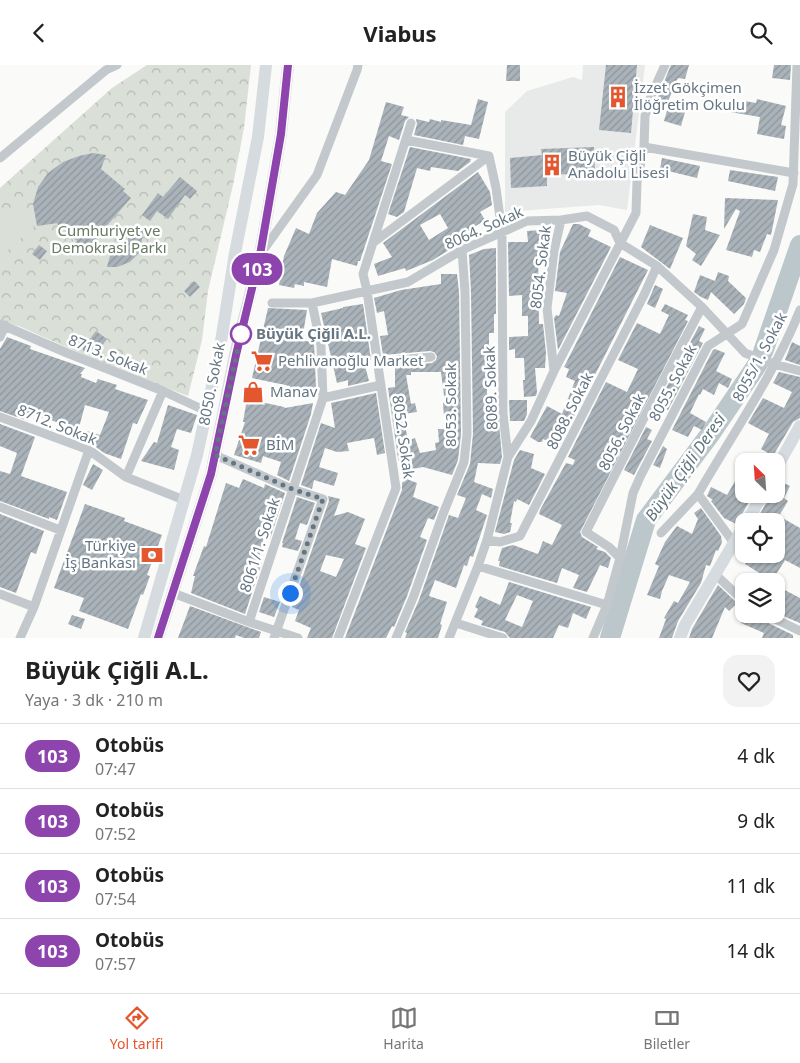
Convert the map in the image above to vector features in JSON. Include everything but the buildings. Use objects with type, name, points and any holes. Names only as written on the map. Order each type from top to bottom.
[{"type":"street","points":[[0,158],[106,70],[117,65]]},
{"type":"street","name":"8050. Sokak","points":[[144,638],[197,455],[219,354],[234,253],[258,137],[266,65]]},
{"type":"street","name":"8050. Sokak","points":[[158,638],[211,474],[236,355],[260,255],[281,134],[288,65]]},
{"type":"street","points":[[260,255],[317,175],[358,65]]},
{"type":"street","points":[[508,457],[531,421],[554,371],[636,213],[637,182],[644,147],[645,116],[651,96],[665,65]]},
{"type":"street","name":"8055. Sokak","points":[[593,638],[607,605],[620,557],[633,493],[641,475],[708,346],[742,325],[774,250],[793,184],[797,65]]},
{"type":"street","name":"8052. Sokak","points":[[338,638],[396,488],[367,291],[363,275],[411,123]]},
{"type":"street","points":[[406,140],[489,156]]},
{"type":"street","points":[[644,147],[794,173]]},
{"type":"street","points":[[374,242],[489,156]]},
{"type":"street","name":"8089. Sokak","points":[[487,540],[508,457],[504,414],[502,232],[496,188],[489,156]]},
{"type":"street","name":"8064. Sokak","points":[[272,303],[312,303],[408,282],[462,250],[527,221],[561,220],[587,215],[614,230],[620,243],[657,266],[702,307],[745,353],[800,371]]},
{"type":"street","name":"8054. Sokak","points":[[554,371],[547,308],[554,251],[561,220]]},
{"type":"street","name":"8053. Sokak","points":[[396,638],[464,462],[468,434],[465,292],[462,250]]},
{"type":"street","name":"8088. Sokak","points":[[487,540],[500,542],[520,536],[644,295],[657,266]]},
{"type":"street","name":"8061/1. Sokak","points":[[248,622],[323,398],[321,346],[312,303]]},
{"type":"street","name":"8056. Sokak","points":[[620,557],[610,547],[586,532],[646,417],[664,377],[702,307]]},
{"type":"street","name":"8055/1. Sokak","points":[[662,533],[698,494],[791,333],[800,310]]},
{"type":"street","points":[[0,337],[2,324]]},
{"type":"street","name":"8713. Sokak","points":[[2,324],[67,353],[163,391],[206,411]]},
{"type":"street","points":[[378,362],[431,357]]},
{"type":"street","points":[[323,398],[381,385]]},
{"type":"street","points":[[126,477],[163,391]]},
{"type":"street","name":"8712. Sokak","points":[[0,417],[89,450],[126,477],[184,500]]},
{"type":"street","points":[[785,453],[800,427]]},
{"type":"street","points":[[20,638],[34,607],[89,450]]},
{"type":"street","points":[[215,455],[292,489],[323,499],[276,634]]},
{"type":"street","points":[[680,638],[685,625],[734,543],[698,494]]},
{"type":"street","points":[[0,507],[60,529]]},
{"type":"street","points":[[449,638],[487,540]]},
{"type":"street","points":[[478,566],[607,605]]},
{"type":"street","points":[[715,574],[735,594]]},
{"type":"street","points":[[173,593],[276,634],[298,638]]},
{"type":"street","points":[[0,594],[34,607]]},
{"type":"street","points":[[456,623],[504,638]]},
{"type":"street","points":[[784,623],[800,631]]},
{"type":"shaded area","points":[[583,65],[645,65],[627,210],[599,205],[505,212],[505,112],[527,91],[573,77],[582,80]]},
{"type":"green space","name":"Cumhuriyet ve Demokrasi Parkı","points":[[147,65],[251,65],[244,128],[233,185],[208,291],[202,340],[188,396],[104,364],[21,327],[0,320],[0,188],[112,88]]},
{"type":"green space","points":[[19,210],[34,227],[0,257],[0,227]]},
{"type":"waterway","name":"Büyük Çiğli Deresi","points":[[763,352],[800,245]]},
{"type":"waterway","name":"Büyük Çiğli Deresi","points":[[610,638],[646,520],[711,433],[759,362]]},
{"type":"bus line","name":"103","points":[[158,638],[211,474],[236,355],[260,255],[281,134],[288,65]]},
{"type":"place","name":"İzzet Gökçimen İlöğretim Okulu","points":[[618,97]]},
{"type":"place","name":"Büyük Çiğli Anadolu Lisesi","points":[[552,165]]},
{"type":"place","name":"Büyük Çiğli A.L.","points":[[241,334]]},
{"type":"place","name":"Pehlivanoğlu Market","points":[[262,361]]},
{"type":"place","name":"Manav","points":[[253,392]]},
{"type":"place","name":"BİM","points":[[249,445]]},
{"type":"place","name":"Türkiye İş Bankası","points":[[152,555]]},
{"type":"route","points":[[241,334],[215,455],[292,489],[323,499],[290,593]]}]
